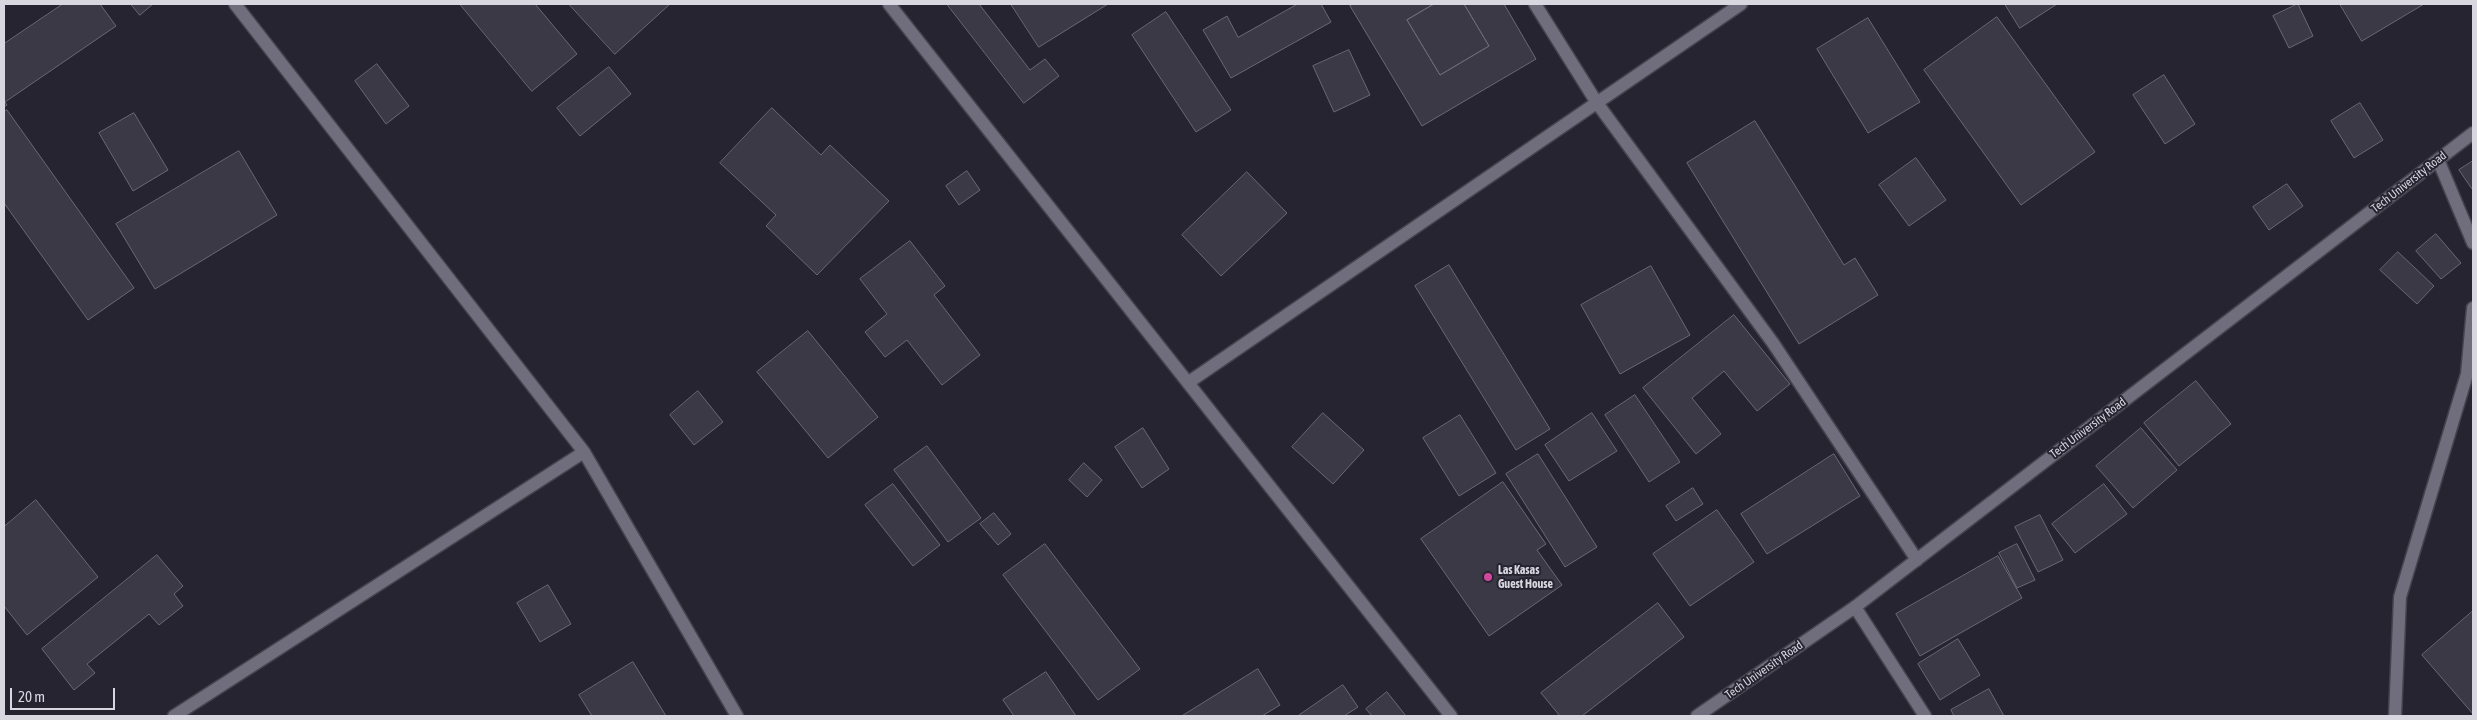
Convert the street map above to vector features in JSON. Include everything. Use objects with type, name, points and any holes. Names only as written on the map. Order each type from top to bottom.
[{"type":"street","points":[[235,4],[584,452],[737,716]]},
{"type":"street","points":[[889,4],[1451,716]]},
{"type":"street","points":[[1535,4],[1597,103],[1773,343],[1917,560]]},
{"type":"street","points":[[1189,382],[1742,4]]},
{"type":"street","name":"Tech University Road","points":[[1697,716],[1855,607],[2473,133]]},
{"type":"street","points":[[2439,159],[2473,243]]},
{"type":"street","points":[[2396,716],[2400,597],[2467,374],[2473,308]]},
{"type":"street","points":[[174,716],[584,452]]},
{"type":"street","points":[[1855,607],[1925,716]]},
{"type":"building","points":[[63,4],[100,4],[116,26],[5,102],[7,105],[4,107],[4,44]]},
{"type":"building","points":[[131,4],[153,4],[140,15]]},
{"type":"building","points":[[460,4],[535,4],[577,54],[532,91]]},
{"type":"building","points":[[569,4],[670,4],[615,54]]},
{"type":"building","points":[[947,4],[979,4],[1030,70],[1045,59],[1059,76],[1024,103]]},
{"type":"building","points":[[1011,4],[1108,4],[1039,47]]},
{"type":"building","points":[[1298,4],[1321,4],[1331,22],[1231,78],[1203,30],[1227,16],[1238,37]]},
{"type":"building","points":[[1354,4],[1434,4],[1407,20],[1440,75],[1489,46],[1464,4],[1504,4],[1536,59],[1422,126],[1350,6]]},
{"type":"building","points":[[1434,4],[1464,4],[1489,46],[1440,75],[1407,20]]},
{"type":"building","points":[[2005,4],[2057,4],[2020,28]]},
{"type":"building","points":[[2298,4],[2313,36],[2289,48],[2273,16]]},
{"type":"building","points":[[2340,4],[2424,4],[2362,41]]},
{"type":"building","points":[[1166,12],[1231,110],[1196,132],[1132,35]]},
{"type":"building","points":[[1997,17],[2095,152],[2021,205],[1924,70]]},
{"type":"building","points":[[1868,18],[1920,102],[1868,133],[1817,49]]},
{"type":"building","points":[[1349,50],[1370,95],[1334,112],[1313,66]]},
{"type":"building","points":[[377,64],[409,106],[386,124],[355,81]]},
{"type":"building","points":[[609,67],[631,94],[580,136],[557,108]]},
{"type":"building","points":[[2164,75],[2195,124],[2165,144],[2133,95]]},
{"type":"building","points":[[2360,103],[2383,140],[2354,158],[2331,121]]},
{"type":"building","points":[[772,108],[821,155],[830,145],[889,201],[817,275],[766,226],[776,215],[720,163]]},
{"type":"building","points":[[7,110],[134,288],[88,320],[4,203],[4,112]]},
{"type":"building","points":[[134,113],[168,170],[133,191],[99,133]]},
{"type":"building","points":[[1755,121],[1844,265],[1855,258],[1878,295],[1799,344],[1687,163]]},
{"type":"building","points":[[239,151],[277,215],[155,289],[116,224]]},
{"type":"building","points":[[1916,158],[1946,200],[1909,226],[1879,185]]},
{"type":"building","points":[[2473,161],[2473,189],[2472,189],[2459,170]]},
{"type":"building","points":[[967,171],[980,190],[959,205],[946,186]]},
{"type":"building","points":[[1247,172],[1287,213],[1221,276],[1182,235]]},
{"type":"building","points":[[2287,184],[2303,206],[2269,230],[2253,207]]},
{"type":"building","points":[[2436,234],[2461,263],[2441,279],[2416,251]]},
{"type":"building","points":[[910,241],[945,286],[934,295],[980,355],[942,385],[907,340],[885,357],[865,332],[887,314],[860,279]]},
{"type":"building","points":[[2398,252],[2434,286],[2417,304],[2380,270]]},
{"type":"building","points":[[1449,265],[1550,429],[1516,450],[1415,286]]},
{"type":"building","points":[[1651,266],[1690,335],[1620,374],[1581,305]]},
{"type":"building","points":[[1734,315],[1790,384],[1757,411],[1724,371],[1692,398],[1721,434],[1696,454],[1643,388]]},
{"type":"building","points":[[808,331],[878,417],[828,458],[757,372]]},
{"type":"building","points":[[2196,381],[2231,424],[2179,466],[2144,423]]},
{"type":"building","points":[[698,391],[723,422],[694,445],[670,415]]},
{"type":"building","points":[[1635,395],[1680,462],[1649,482],[1605,415]]},
{"type":"building","points":[[1323,413],[1364,450],[1333,484],[1292,447]]},
{"type":"building","points":[[1592,413],[1617,451],[1569,481],[1545,445]]},
{"type":"building","points":[[1460,415],[1496,473],[1459,496],[1423,438]]},
{"type":"building","points":[[1143,428],[1169,469],[1142,488],[1115,447]]},
{"type":"building","points":[[2141,428],[2177,470],[2133,508],[2096,466]]},
{"type":"building","points":[[927,446],[981,518],[948,542],[894,470]]},
{"type":"building","points":[[1538,454],[1597,547],[1565,567],[1506,474]]},
{"type":"building","points":[[1834,454],[1860,496],[1767,554],[1741,514]]},
{"type":"building","points":[[1084,463],[1102,480],[1087,497],[1069,480]]},
{"type":"building","points":[[1503,482],[1546,544],[1537,550],[1562,585],[1489,636],[1421,539]]},
{"type":"building","points":[[893,484],[940,545],[913,566],[865,505]]},
{"type":"building","points":[[2104,484],[2127,514],[2075,553],[2052,524]]},
{"type":"building","points":[[1693,488],[1703,504],[1676,521],[1666,506]]},
{"type":"building","points":[[36,500],[98,577],[27,635],[4,606],[4,527]]},
{"type":"building","points":[[1717,510],[1754,562],[1690,606],[1653,554]]},
{"type":"building","points":[[994,513],[1011,534],[998,545],[980,524]]},
{"type":"building","points":[[2040,515],[2063,560],[2038,572],[2015,527]]},
{"type":"building","points":[[1045,544],[1140,669],[1098,700],[1003,575]]},
{"type":"building","points":[[2017,544],[2035,580],[2017,588],[1999,553]]},
{"type":"building","points":[[157,555],[183,586],[174,594],[183,606],[159,625],[149,614],[87,664],[95,673],[74,690],[42,649]]},
{"type":"building","points":[[1998,556],[2022,598],[1920,656],[1896,614]]},
{"type":"building","points":[[548,585],[571,624],[540,642],[517,603]]},
{"type":"building","points":[[1658,603],[1684,637],[1582,716],[1560,716],[1541,693]]},
{"type":"building","points":[[2473,611],[2473,714],[2422,655]]},
{"type":"building","points":[[1958,639],[1980,675],[1940,700],[1918,664]]},
{"type":"building","points":[[633,662],[666,716],[592,716],[579,695]]},
{"type":"building","points":[[1258,669],[1280,705],[1262,716],[1182,716]]},
{"type":"building","points":[[1046,672],[1076,716],[1014,716],[1003,700]]},
{"type":"building","points":[[1343,685],[1358,707],[1344,716],[1298,716]]},
{"type":"building","points":[[1989,689],[2004,716],[1954,716],[1951,710]]},
{"type":"building","points":[[1387,692],[1406,716],[1372,716],[1366,709]]},
{"type":"place","name":"Las Kasas Guest House","points":[[1488,577]]}]
